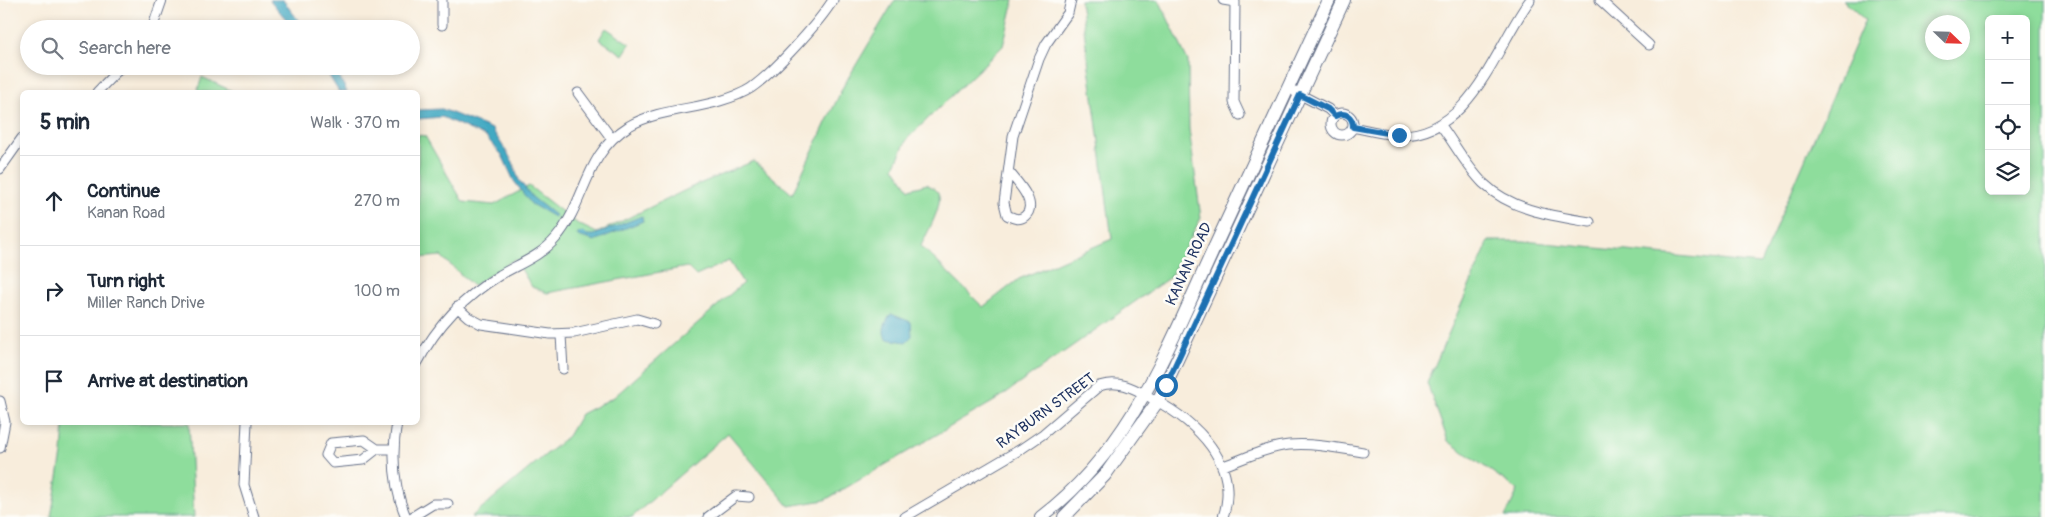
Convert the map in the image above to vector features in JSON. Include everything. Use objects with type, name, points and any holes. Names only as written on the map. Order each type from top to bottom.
[{"type":"main road","name":"KANAN ROAD","points":[[1041,517],[1100,460],[1146,395],[1329,0]]},
{"type":"main road","name":"KANAN ROAD","points":[[1064,517],[1105,475],[1158,401],[1344,0]]},
{"type":"street","points":[[155,20],[162,0]]},
{"type":"street","points":[[442,0],[442,25]]},
{"type":"street","points":[[420,358],[434,334],[457,307],[483,286],[536,256],[554,240],[572,214],[592,165],[612,139],[629,127],[647,118],[718,102],[751,88],[817,22],[834,0]]},
{"type":"street","points":[[1009,172],[1030,202],[1027,215],[1021,218],[1013,218],[1007,215],[1004,203],[1013,136],[1039,59],[1046,44],[1068,13],[1071,0]]},
{"type":"street","points":[[1223,0],[1239,1],[1234,102],[1240,115]]},
{"type":"street","points":[[1353,127],[1399,135],[1417,133],[1440,124],[1470,96],[1485,76],[1495,62],[1517,18],[1530,0]]},
{"type":"street","points":[[1600,0],[1649,45]]},
{"type":"street","points":[[99,90],[113,75]]},
{"type":"street","points":[[1288,89],[1328,109],[1335,116]]},
{"type":"street","points":[[578,93],[612,139]]},
{"type":"street","points":[[1342,114],[1349,116],[1353,122],[1353,127],[1347,134],[1337,134],[1331,125],[1335,116],[1342,114]]},
{"type":"street","points":[[1440,124],[1483,183],[1493,191],[1531,211],[1590,222]]},
{"type":"street","points":[[0,169],[20,140]]},
{"type":"street","points":[[457,307],[468,317],[481,324],[561,335],[637,318],[654,324]]},
{"type":"street","points":[[561,335],[563,369]]},
{"type":"street","name":"RAYBURN STREET","points":[[905,517],[1021,449],[1043,434],[1099,386],[1111,382],[1122,383],[1158,401],[1196,427],[1216,452],[1223,466],[1227,496],[1223,517]]},
{"type":"street","points":[[0,401],[5,422],[0,448]]},
{"type":"street","points":[[247,425],[244,486],[254,517]]},
{"type":"street","points":[[397,425],[393,449],[396,485],[406,517]]},
{"type":"street","points":[[377,449],[363,460],[333,463],[326,455],[331,443],[364,440],[377,449],[393,449]]},
{"type":"street","points":[[1223,466],[1270,449],[1288,445],[1310,444],[1362,452]]},
{"type":"street","points":[[708,517],[736,496],[749,498]]},
{"type":"street","points":[[412,517],[433,504],[448,504]]},
{"type":"green space","points":[[895,0],[1014,0],[1003,46],[907,139],[894,167],[909,189],[927,184],[937,191],[939,203],[937,210],[921,246],[983,307],[1019,279],[1112,239],[1080,0],[1159,0],[1188,61],[1189,129],[1201,218],[1170,277],[996,400],[825,500],[789,506],[728,433],[632,517],[471,517],[568,436],[581,414],[614,397],[743,283],[729,261],[696,276],[687,267],[547,293],[532,287],[515,259],[473,286],[441,256],[420,258],[420,135],[425,136],[463,202],[494,205],[529,186],[578,224],[597,233],[692,187],[754,161],[792,194],[844,85]]},
{"type":"green space","points":[[1843,0],[2045,0],[2045,517],[1505,517],[1518,490],[1448,441],[1427,383],[1489,241],[1524,241],[1760,264],[1865,20]]},
{"type":"green space","points":[[606,28],[630,44],[623,55],[599,39]]},
{"type":"green space","points":[[202,77],[230,90],[198,90]]},
{"type":"green space","points":[[64,425],[189,425],[194,517],[51,517],[62,454]]},
{"type":"water","points":[[270,0],[283,0],[298,20],[287,20]]},
{"type":"water","points":[[329,75],[338,75],[346,90],[338,90]]},
{"type":"water","points":[[442,109],[492,129],[513,162],[519,180],[532,197],[556,216],[554,217],[531,204],[514,181],[502,155],[486,137],[442,117],[420,119],[420,110]]},
{"type":"water","points":[[642,216],[643,221],[594,241],[577,234],[583,232],[587,235],[594,235]]},
{"type":"water","points":[[891,314],[911,322],[912,336],[906,342],[886,339],[884,329]]},
{"type":"route","points":[[1166,385],[1300,95],[1328,109],[1335,116],[1346,114],[1351,118],[1353,127],[1399,135]]}]
